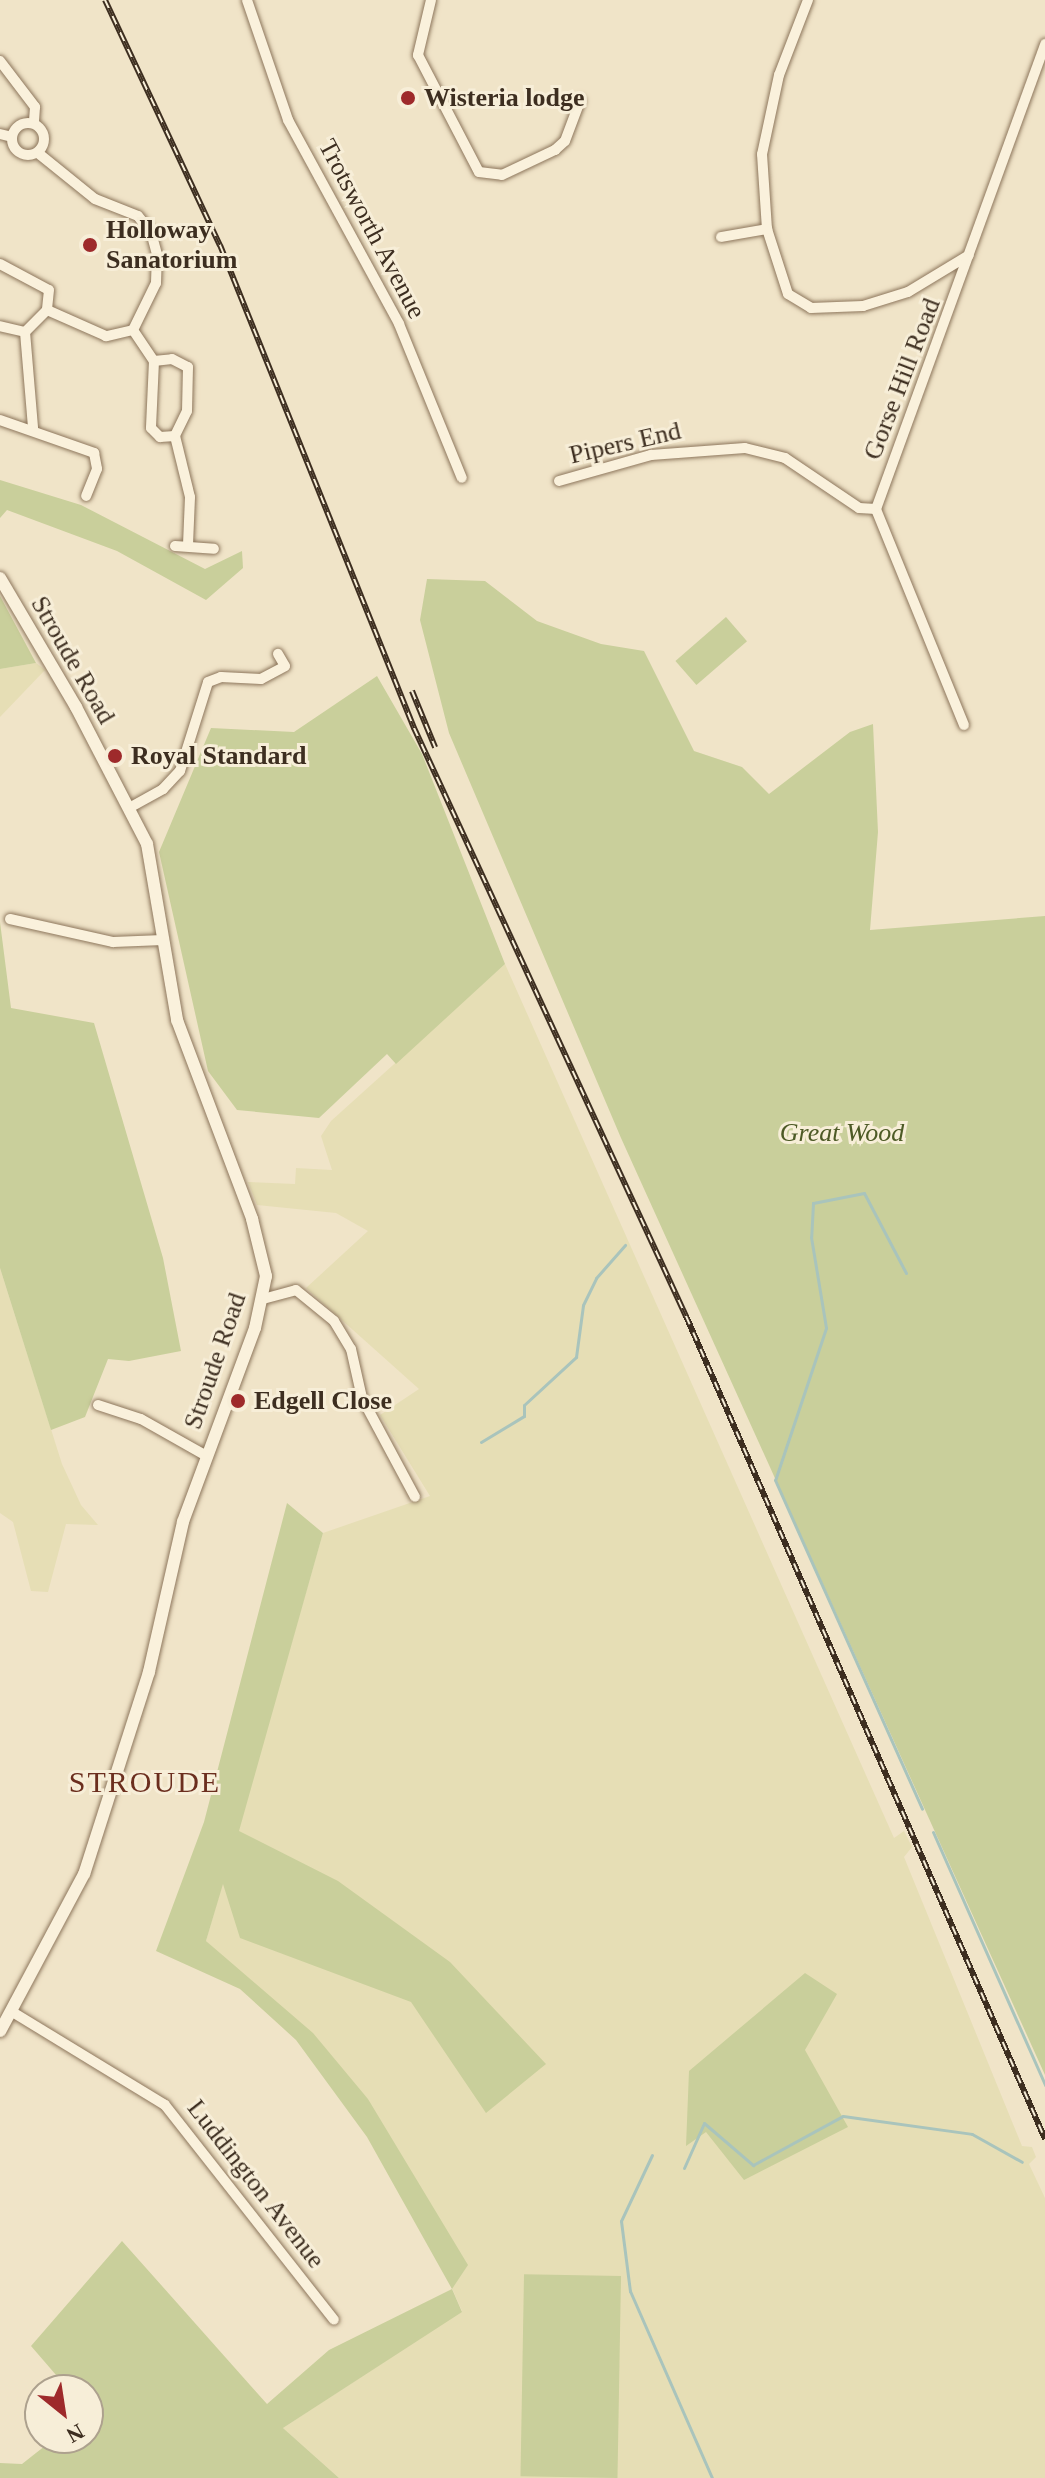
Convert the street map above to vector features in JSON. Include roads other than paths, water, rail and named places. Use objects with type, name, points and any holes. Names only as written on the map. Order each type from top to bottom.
[{"type":"street","name":"Trotsworth Avenue","points":[[247,0],[288,120],[399,324],[462,478]]},
{"type":"street","points":[[431,0],[418,55],[479,172],[502,175],[555,150],[565,141],[580,101]]},
{"type":"street","points":[[808,0],[779,75],[764,135],[767,229],[788,294],[819,309],[863,306],[908,292],[969,255]]},
{"type":"street","name":"Gorse Hill Road","points":[[876,509],[1045,44]]},
{"type":"street","points":[[0,61],[35,107],[34,123],[45,139],[38,153]]},
{"type":"street","points":[[12,137],[20,125],[34,123]]},
{"type":"street","points":[[0,134],[12,137],[22,154],[38,153],[95,199],[133,212],[151,232],[157,254],[156,283],[133,330]]},
{"type":"street","points":[[721,237],[767,229]]},
{"type":"street","points":[[0,264],[44,283],[49,290],[47,310],[25,332],[33,428]]},
{"type":"street","points":[[47,310],[106,336],[133,330]]},
{"type":"street","points":[[0,326],[25,332]]},
{"type":"street","points":[[133,330],[154,361],[151,428],[160,437],[175,436]]},
{"type":"street","points":[[154,361],[172,359],[188,367],[187,411],[175,436],[190,497],[188,545]]},
{"type":"street","points":[[0,420],[33,428],[94,453],[97,469],[86,496]]},
{"type":"street","name":"Pipers End","points":[[559,481],[651,455],[745,448],[785,458],[859,508],[876,509]]},
{"type":"street","points":[[876,509],[964,725]]},
{"type":"street","points":[[175,546],[214,549]]},
{"type":"street","name":"Stroude Road","points":[[0,578],[129,808],[154,870],[177,1020],[252,1219],[266,1276],[263,1299],[205,1455],[172,1561],[145,1686],[84,1874],[0,2031]]},
{"type":"street","points":[[129,808],[177,776],[208,682],[221,677],[261,679],[285,666],[278,654]]},
{"type":"street","points":[[10,919],[104,941],[163,940]]},
{"type":"street","points":[[266,1276],[287,1289],[301,1292],[334,1321],[351,1349],[362,1398],[415,1497]]},
{"type":"street","points":[[263,1299],[287,1289]]},
{"type":"street","points":[[98,1405],[141,1419],[205,1455]]},
{"type":"street","name":"Luddington Avenue","points":[[11,2011],[165,2105],[334,2320]]},
{"type":"waterway","points":[[906,1273],[864,1193],[813,1203],[811,1237],[826,1328],[775,1480],[922,1809]]},
{"type":"waterway","points":[[481,1442],[524,1416],[524,1405],[576,1357],[583,1305],[596,1278],[625,1245]]},
{"type":"waterway","points":[[933,1832],[1045,2085]]},
{"type":"waterway","points":[[684,2168],[704,2123],[753,2165],[843,2116],[972,2134],[1022,2162]]},
{"type":"waterway","points":[[652,2155],[621,2221],[630,2291],[712,2478]]},
{"type":"railway","points":[[105,0],[220,245],[414,728],[686,1316],[1045,2139]]},
{"type":"railway","points":[[412,691],[435,747]]},
{"type":"place","name":"Wisteria lodge","points":[[408,98]]},
{"type":"place","name":"Holloway Sanatorium","points":[[90,245]]},
{"type":"place","name":"Royal Standard","points":[[115,756]]},
{"type":"place","name":"Edgell Close","points":[[238,1401]]},
{"type":"district","name":"STROUDE","points":[[145,1782]]},
{"type":"park label","name":"Great Wood","points":[[842,1133]]}]
